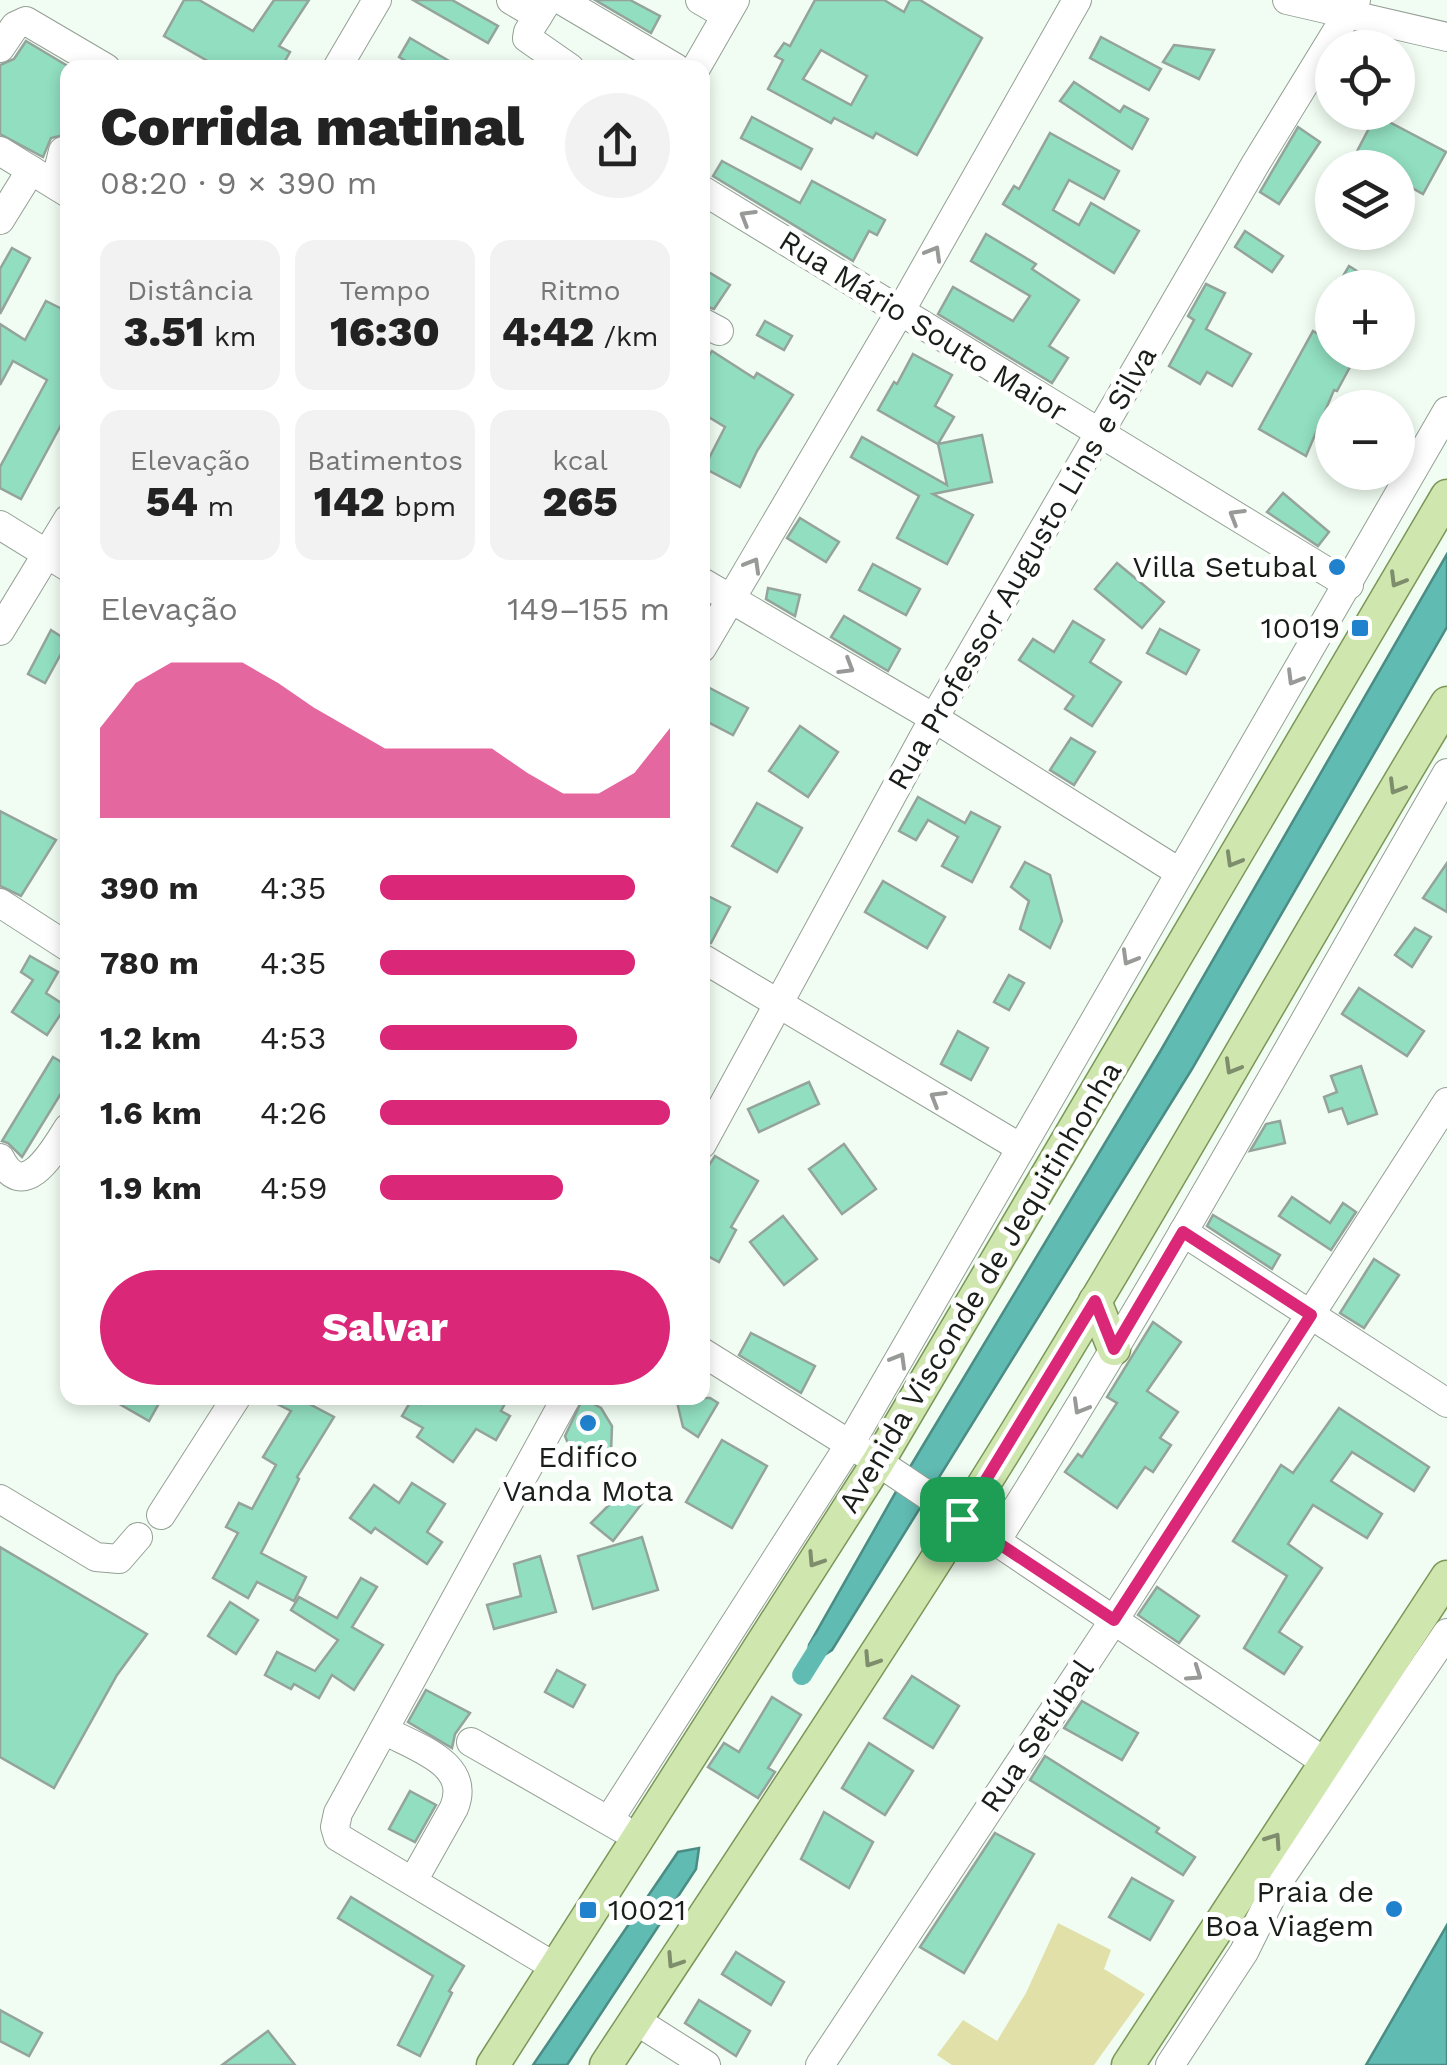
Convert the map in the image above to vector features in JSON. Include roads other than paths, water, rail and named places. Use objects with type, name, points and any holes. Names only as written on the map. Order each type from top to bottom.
[{"type":"main road","name":"Avenida Visconde de Jequitinhonha","points":[[493,2065],[555,1967],[622,1829],[888,1469],[1447,496]]},
{"type":"main road","points":[[606,2065],[1095,1301],[1447,703]]},
{"type":"main road","points":[[1095,1301],[1114,1349]]},
{"type":"main road","points":[[1128,2065],[1447,1577]]},
{"type":"street","points":[[342,60],[376,0]]},
{"type":"street","points":[[511,0],[549,5],[660,60]]},
{"type":"street","points":[[700,0],[730,7],[700,60]]},
{"type":"street","points":[[710,635],[902,310],[1077,0]]},
{"type":"street","points":[[1287,0],[1352,7],[1447,37]]},
{"type":"street","points":[[549,5],[528,32],[528,38],[559,60]]},
{"type":"street","name":"Rua Professor Augusto Lins e Silva","points":[[710,1129],[934,718],[1097,434],[1352,7]]},
{"type":"street","points":[[0,48],[16,26],[26,21],[92,60]]},
{"type":"street","points":[[0,150],[58,168]]},
{"type":"street","points":[[0,220],[58,168]]},
{"type":"street","name":"Rua Mário Souto Maior","points":[[710,195],[1349,584]]},
{"type":"street","name":"Avenida Visconde de Jequitinhonha","points":[[622,1829],[850,1444],[1447,412]]},
{"type":"street","points":[[0,525],[57,560],[0,631]]},
{"type":"street","points":[[710,587],[934,718],[1179,872]]},
{"type":"street","points":[[996,1541],[1183,1232],[1447,773]]},
{"type":"street","points":[[0,904],[60,941]]},
{"type":"street","points":[[710,963],[1021,1148]]},
{"type":"street","name":"Rua Setúbal","points":[[820,2065],[1114,1620],[1447,1102]]},
{"type":"street","points":[[2,1167],[22,1176],[35,1172],[60,1141]]},
{"type":"street","points":[[1183,1232],[1447,1403]]},
{"type":"street","points":[[710,1357],[888,1469],[1325,1762]]},
{"type":"street","points":[[161,1516],[232,1405]]},
{"type":"street","points":[[555,1967],[338,1837],[335,1827],[338,1813],[562,1405]]},
{"type":"street","points":[[0,1499],[96,1556],[119,1560],[138,1537]]},
{"type":"street","points":[[1170,2065],[1244,1952],[1280,1879],[1447,1633]]},
{"type":"street","points":[[384,1730],[448,1766],[458,1780],[454,1808],[414,1881]]},
{"type":"street","points":[[471,1742],[622,1829]]},
{"type":"street","points":[[635,2020],[706,2065]]},
{"type":"water","points":[[1447,554],[1447,627],[1192,1069],[832,1650],[807,1666],[809,1645],[910,1467],[1161,1050]]},
{"type":"water","points":[[699,1848],[696,1869],[567,2065],[533,2065],[678,1852]]},
{"type":"water","points":[[1447,1925],[1447,2065],[1366,2065]]},
{"type":"waterway","points":[[802,1675],[822,1643]]},
{"type":"place","name":"Villa Setubal","points":[[1337,567]]},
{"type":"place","name":"10019","points":[[1360,628]]},
{"type":"place","name":"Edifíco Vanda Mota","points":[[588,1423]]},
{"type":"place","name":"Praia de Boa Viagem","points":[[1394,1909]]},
{"type":"place","name":"10021","points":[[588,1910]]}]
